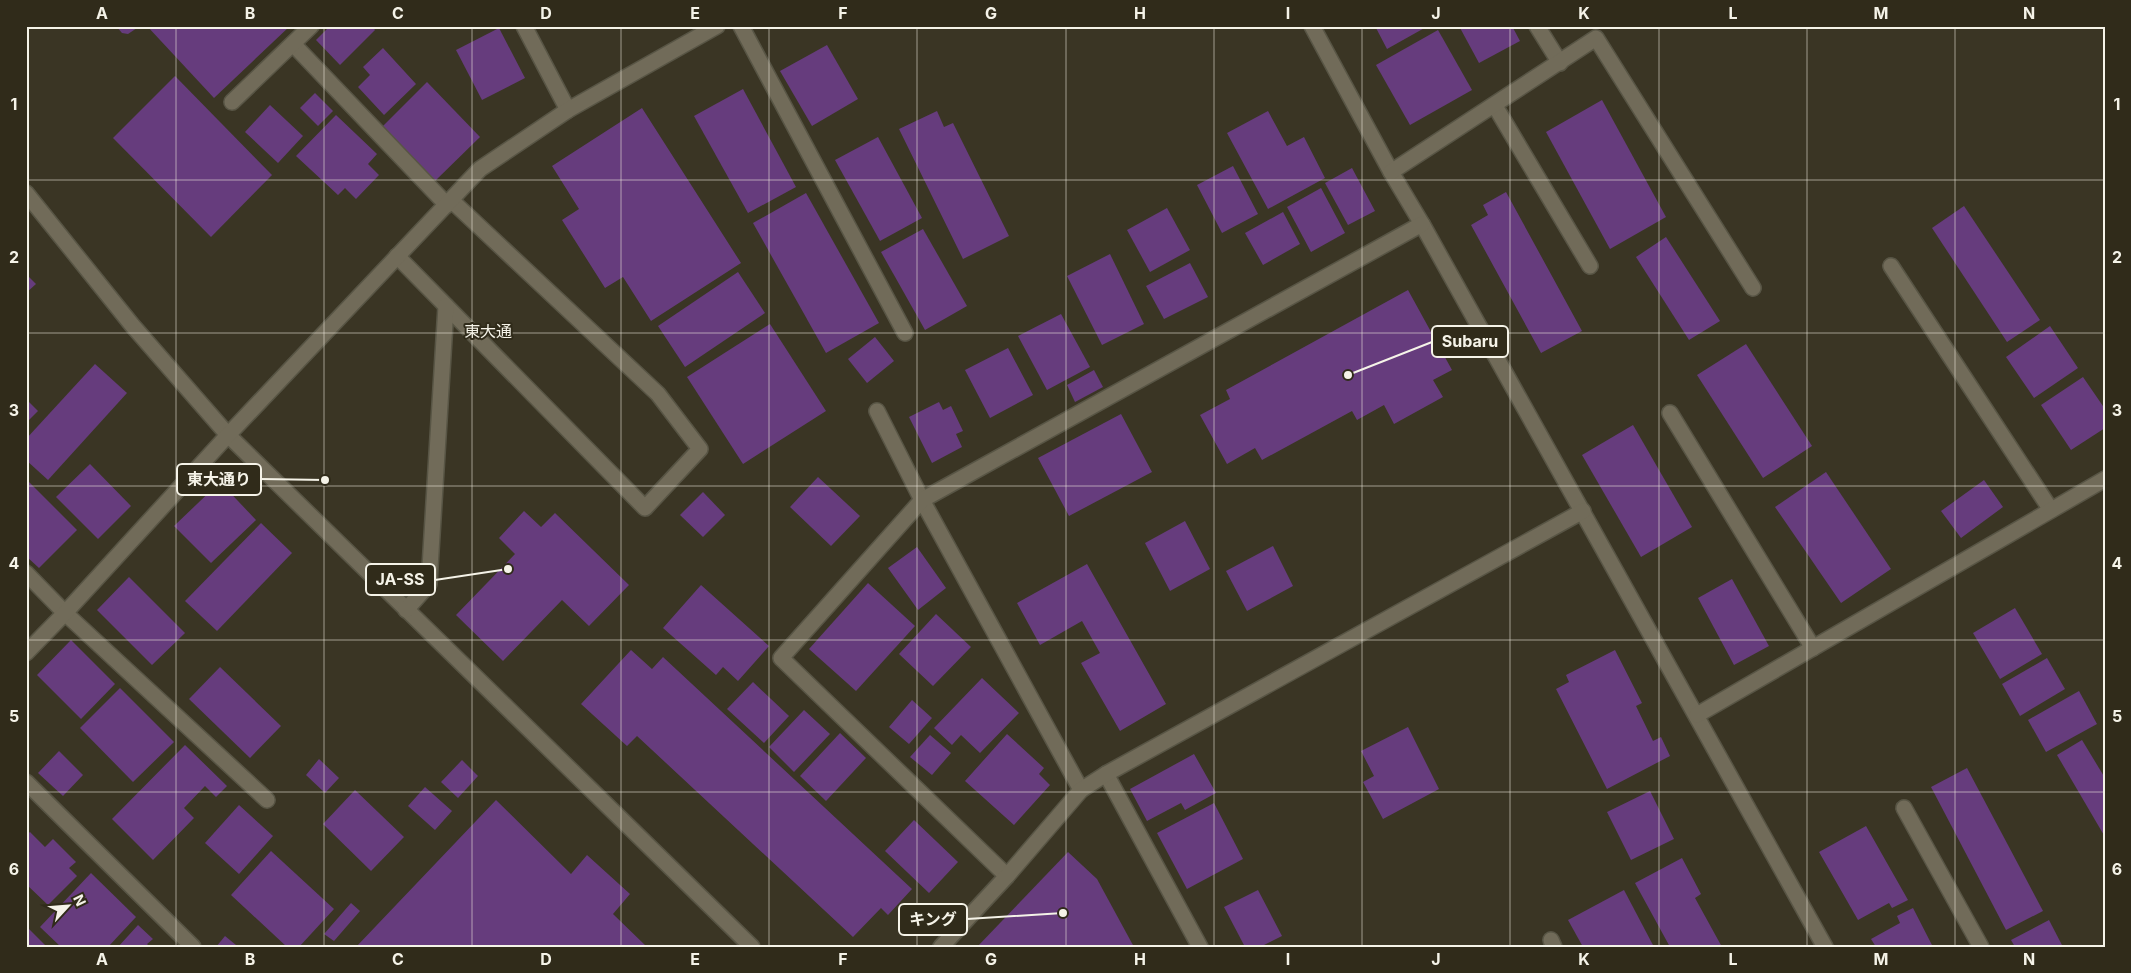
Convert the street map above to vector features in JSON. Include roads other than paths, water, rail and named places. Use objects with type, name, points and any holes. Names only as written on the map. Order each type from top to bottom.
[{"type":"street","points":[[232,102],[311,26]]},
{"type":"street","points":[[524,26],[568,110]]},
{"type":"street","points":[[26,653],[228,435],[480,169],[568,110],[717,26]]},
{"type":"street","points":[[741,26],[904,333]]},
{"type":"street","points":[[1312,26],[1391,172],[1583,511],[1825,947]]},
{"type":"street","points":[[1537,26],[1560,64]]},
{"type":"street","points":[[1391,172],[1560,64],[1596,38],[1753,288]]},
{"type":"street","points":[[293,44],[449,202],[658,394],[700,449],[645,508],[397,256]]},
{"type":"street","points":[[1495,106],[1590,266]]},
{"type":"street","points":[[26,193],[132,325],[228,435],[752,947]]},
{"type":"street","points":[[1008,876],[781,658],[922,500],[1422,224]]},
{"type":"street","points":[[1891,266],[2051,510]]},
{"type":"street","points":[[406,610],[429,584],[446,306]]},
{"type":"street","points":[[877,410],[922,500],[1081,790]]},
{"type":"street","points":[[1670,413],[1813,648]]},
{"type":"street","points":[[1697,715],[2105,479]]},
{"type":"street","points":[[941,947],[1008,876],[1081,790],[1106,774],[1583,511]]},
{"type":"street","points":[[26,573],[65,613],[267,800]]},
{"type":"street","points":[[1106,774],[1200,947]]},
{"type":"street","points":[[26,782],[193,947]]},
{"type":"street","points":[[1904,808],[1981,947]]},
{"type":"place","name":"Subaru","points":[[1348,375]]},
{"type":"place","name":"東大通り","points":[[325,480]]},
{"type":"place","name":"JA-SS","points":[[508,569]]},
{"type":"place","name":"キング","points":[[1063,913]]},
{"type":"district","name":"東大通","points":[[488,331]]}]
